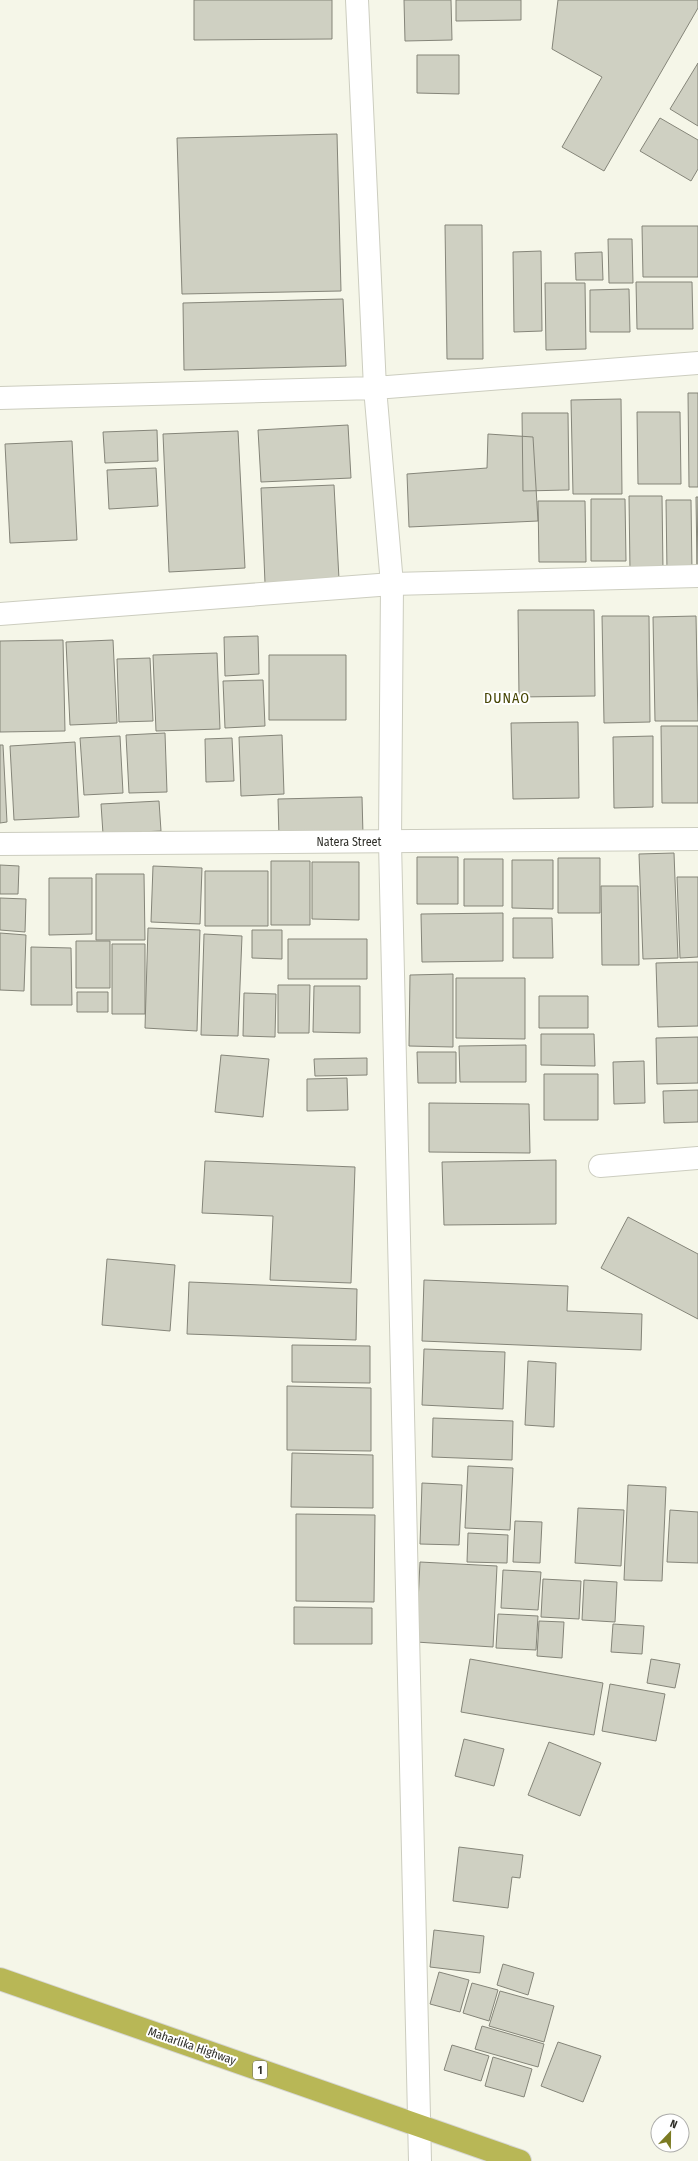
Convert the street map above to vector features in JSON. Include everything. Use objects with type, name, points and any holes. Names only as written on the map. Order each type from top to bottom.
[{"type":"highway","name":"Maharlika Highway","points":[[0,1979],[419,2127],[520,2161]]},
{"type":"street","points":[[357,0],[375,388],[392,584],[390,842],[420,2161]]},
{"type":"street","points":[[0,398],[375,388],[698,362]]},
{"type":"street","points":[[0,614],[392,584],[698,576]]},
{"type":"street","name":"Natera Street","points":[[0,844],[698,839]]},
{"type":"street","points":[[600,1166],[698,1158]]},
{"type":"building","points":[[194,0],[332,0],[332,39],[194,40]]},
{"type":"building","points":[[404,0],[451,0],[452,40],[405,41]]},
{"type":"building","points":[[456,0],[521,0],[521,20],[456,21]]},
{"type":"building","points":[[558,0],[698,0],[698,8],[604,171],[562,147],[602,77],[552,49]]},
{"type":"building","points":[[417,55],[459,55],[459,94],[417,93]]},
{"type":"building","points":[[698,63],[698,126],[670,109]]},
{"type":"building","points":[[660,118],[698,140],[698,169],[691,181],[640,151]]},
{"type":"building","points":[[337,134],[341,291],[182,294],[177,138]]},
{"type":"building","points":[[445,225],[482,225],[483,359],[447,359]]},
{"type":"building","points":[[642,226],[698,226],[698,277],[643,277]]},
{"type":"building","points":[[608,239],[632,239],[633,283],[609,283]]},
{"type":"building","points":[[541,251],[542,331],[514,332],[513,252]]},
{"type":"building","points":[[602,252],[603,280],[576,280],[575,253]]},
{"type":"building","points":[[636,282],[692,282],[693,329],[637,329]]},
{"type":"building","points":[[545,283],[585,283],[586,349],[546,350]]},
{"type":"building","points":[[629,289],[630,332],[590,332],[590,290]]},
{"type":"building","points":[[343,299],[346,366],[184,370],[183,303]]},
{"type":"building","points":[[688,393],[698,393],[698,487],[689,487]]},
{"type":"building","points":[[621,399],[622,494],[573,494],[571,400]]},
{"type":"building","points":[[637,412],[680,412],[681,484],[638,484]]},
{"type":"building","points":[[522,413],[568,413],[569,490],[523,491]]},
{"type":"building","points":[[348,425],[351,478],[261,482],[258,430]]},
{"type":"building","points":[[157,430],[158,461],[105,463],[103,432]]},
{"type":"building","points":[[238,431],[245,568],[169,572],[163,434]]},
{"type":"building","points":[[488,434],[533,437],[538,521],[409,527],[407,474],[487,468]]},
{"type":"building","points":[[72,441],[77,540],[10,543],[5,444]]},
{"type":"building","points":[[156,468],[158,506],[109,509],[107,470]]},
{"type":"building","points":[[334,485],[339,579],[265,583],[261,488]]},
{"type":"building","points":[[629,496],[662,496],[663,570],[630,571]]},
{"type":"building","points":[[696,497],[698,497],[697,567]]},
{"type":"building","points":[[591,499],[625,499],[626,561],[591,561]]},
{"type":"building","points":[[666,500],[691,500],[692,572],[667,572]]},
{"type":"building","points":[[538,501],[585,501],[586,562],[539,562]]},
{"type":"building","points":[[518,610],[594,610],[595,696],[519,697]]},
{"type":"building","points":[[602,616],[649,616],[650,722],[604,723]]},
{"type":"building","points":[[696,616],[698,721],[655,721],[653,617]]},
{"type":"building","points":[[258,636],[259,674],[225,676],[224,637]]},
{"type":"building","points":[[63,640],[65,731],[0,732],[0,641]]},
{"type":"building","points":[[113,640],[117,723],[70,725],[66,642]]},
{"type":"building","points":[[217,653],[220,729],[156,731],[153,655]]},
{"type":"building","points":[[269,655],[346,655],[346,720],[269,720]]},
{"type":"building","points":[[150,658],[153,721],[119,722],[117,659]]},
{"type":"building","points":[[263,680],[265,726],[225,728],[223,681]]},
{"type":"building","points":[[578,722],[579,798],[513,799],[511,723]]},
{"type":"building","points":[[661,726],[698,726],[698,803],[662,803]]},
{"type":"building","points":[[165,733],[167,792],[129,793],[126,735]]},
{"type":"building","points":[[282,735],[284,794],[241,796],[239,737]]},
{"type":"building","points":[[120,736],[123,793],[84,795],[80,738]]},
{"type":"building","points":[[653,736],[653,807],[614,808],[613,737]]},
{"type":"building","points":[[232,738],[234,781],[206,782],[205,739]]},
{"type":"building","points":[[75,742],[79,817],[14,820],[10,746]]},
{"type":"building","points":[[0,745],[3,745],[7,822],[0,823]]},
{"type":"building","points":[[362,797],[363,835],[279,837],[278,799]]},
{"type":"building","points":[[159,801],[161,831],[103,834],[101,804]]},
{"type":"building","points":[[674,853],[678,958],[643,959],[639,854]]},
{"type":"building","points":[[417,857],[458,857],[458,904],[417,904]]},
{"type":"building","points":[[558,858],[600,858],[600,913],[558,913]]},
{"type":"building","points":[[464,859],[503,859],[503,906],[464,906]]},
{"type":"building","points":[[512,860],[553,860],[553,909],[512,908]]},
{"type":"building","points":[[271,861],[310,861],[310,925],[271,925]]},
{"type":"building","points":[[312,862],[359,862],[359,920],[312,919]]},
{"type":"building","points":[[0,865],[19,866],[18,894],[0,894]]},
{"type":"building","points":[[153,866],[202,868],[200,924],[151,922]]},
{"type":"building","points":[[205,871],[268,871],[268,926],[205,926]]},
{"type":"building","points":[[96,874],[144,874],[145,940],[96,940]]},
{"type":"building","points":[[677,877],[698,877],[698,957],[680,958]]},
{"type":"building","points":[[49,878],[92,878],[92,934],[49,935]]},
{"type":"building","points":[[601,886],[638,886],[639,965],[602,965]]},
{"type":"building","points":[[0,898],[26,899],[25,932],[0,930]]},
{"type":"building","points":[[503,913],[503,961],[422,962],[421,914]]},
{"type":"building","points":[[513,918],[552,918],[553,958],[513,958]]},
{"type":"building","points":[[148,928],[200,930],[197,1031],[145,1028]]},
{"type":"building","points":[[252,930],[282,930],[282,959],[252,958]]},
{"type":"building","points":[[0,933],[26,935],[24,991],[0,990]]},
{"type":"building","points":[[204,934],[242,936],[238,1036],[201,1035]]},
{"type":"building","points":[[288,939],[367,939],[367,979],[288,979]]},
{"type":"building","points":[[76,941],[110,941],[110,988],[76,988]]},
{"type":"building","points":[[112,944],[145,944],[145,1014],[112,1014]]},
{"type":"building","points":[[31,947],[71,948],[72,1005],[31,1005]]},
{"type":"building","points":[[698,962],[698,1026],[658,1027],[656,963]]},
{"type":"building","points":[[453,974],[453,1047],[409,1046],[410,975]]},
{"type":"building","points":[[456,978],[525,978],[525,1039],[456,1038]]},
{"type":"building","points":[[278,985],[310,985],[309,1033],[278,1033]]},
{"type":"building","points":[[314,986],[360,986],[360,1033],[313,1032]]},
{"type":"building","points":[[77,992],[108,992],[108,1012],[77,1012]]},
{"type":"building","points":[[244,993],[276,994],[275,1037],[243,1036]]},
{"type":"building","points":[[539,996],[588,996],[588,1028],[539,1028]]},
{"type":"building","points":[[541,1034],[594,1034],[595,1066],[541,1065]]},
{"type":"building","points":[[698,1037],[698,1083],[657,1084],[656,1038]]},
{"type":"building","points":[[526,1045],[526,1082],[460,1082],[459,1046]]},
{"type":"building","points":[[417,1052],[456,1052],[456,1083],[418,1083]]},
{"type":"building","points":[[221,1055],[269,1059],[263,1117],[215,1112]]},
{"type":"building","points":[[367,1058],[367,1075],[315,1076],[314,1059]]},
{"type":"building","points":[[644,1061],[645,1103],[614,1104],[613,1062]]},
{"type":"building","points":[[544,1074],[598,1074],[598,1120],[544,1120]]},
{"type":"building","points":[[347,1078],[348,1110],[307,1111],[307,1079]]},
{"type":"building","points":[[698,1090],[698,1122],[664,1123],[663,1091]]},
{"type":"building","points":[[429,1103],[529,1104],[530,1153],[429,1152]]},
{"type":"building","points":[[556,1160],[556,1224],[444,1225],[442,1162]]},
{"type":"building","points":[[205,1161],[355,1167],[351,1283],[270,1280],[273,1216],[202,1213]]},
{"type":"building","points":[[628,1217],[698,1254],[698,1319],[601,1268]]},
{"type":"building","points":[[107,1259],[175,1265],[170,1331],[102,1325]]},
{"type":"building","points":[[424,1280],[568,1286],[567,1311],[642,1314],[641,1350],[422,1341]]},
{"type":"building","points":[[189,1282],[357,1289],[356,1340],[187,1334]]},
{"type":"building","points":[[292,1345],[370,1346],[370,1383],[292,1382]]},
{"type":"building","points":[[424,1349],[505,1352],[503,1409],[422,1405]]},
{"type":"building","points":[[528,1361],[556,1363],[554,1427],[525,1425]]},
{"type":"building","points":[[287,1386],[371,1388],[371,1451],[287,1450]]},
{"type":"building","points":[[433,1418],[513,1421],[512,1460],[432,1457]]},
{"type":"building","points":[[292,1453],[373,1455],[373,1508],[291,1507]]},
{"type":"building","points":[[468,1466],[513,1468],[510,1530],[465,1528]]},
{"type":"building","points":[[422,1483],[462,1485],[459,1545],[420,1544]]},
{"type":"building","points":[[628,1485],[666,1487],[662,1581],[624,1580]]},
{"type":"building","points":[[578,1508],[624,1510],[621,1566],[575,1563]]},
{"type":"building","points":[[670,1510],[698,1512],[698,1563],[667,1562]]},
{"type":"building","points":[[296,1514],[375,1515],[374,1602],[296,1601]]},
{"type":"building","points":[[515,1521],[542,1522],[540,1563],[513,1562]]},
{"type":"building","points":[[468,1533],[508,1535],[507,1563],[467,1562]]},
{"type":"building","points":[[420,1562],[497,1566],[493,1647],[416,1642]]},
{"type":"building","points":[[503,1570],[541,1572],[538,1610],[501,1608]]},
{"type":"building","points":[[543,1579],[581,1581],[579,1619],[541,1617]]},
{"type":"building","points":[[584,1580],[617,1582],[615,1622],[582,1620]]},
{"type":"building","points":[[294,1607],[372,1608],[372,1644],[294,1644]]},
{"type":"building","points":[[498,1614],[538,1616],[536,1650],[496,1648]]},
{"type":"building","points":[[539,1621],[564,1622],[562,1658],[537,1656]]},
{"type":"building","points":[[613,1624],[644,1626],[642,1654],[611,1652]]},
{"type":"building","points":[[470,1659],[603,1683],[594,1735],[461,1712]]},
{"type":"building","points":[[651,1659],[680,1664],[675,1688],[647,1683]]},
{"type":"building","points":[[610,1684],[665,1694],[656,1741],[602,1731]]},
{"type":"building","points":[[464,1739],[504,1749],[494,1786],[455,1776]]},
{"type":"building","points":[[549,1742],[601,1763],[580,1816],[528,1795]]},
{"type":"building","points":[[459,1847],[523,1855],[520,1878],[512,1877],[508,1908],[453,1901]]},
{"type":"building","points":[[434,1930],[484,1936],[480,1973],[430,1967]]},
{"type":"building","points":[[503,1964],[534,1973],[528,1995],[497,1985]]},
{"type":"building","points":[[439,1972],[469,1980],[460,2012],[430,2004]]},
{"type":"building","points":[[472,1983],[498,1990],[489,2021],[463,2013]]},
{"type":"building","points":[[500,1991],[554,2006],[544,2042],[489,2026]]},
{"type":"building","points":[[482,2026],[544,2044],[538,2067],[475,2049]]},
{"type":"building","points":[[558,2042],[601,2056],[583,2102],[541,2086]]},
{"type":"building","points":[[452,2045],[489,2056],[481,2081],[444,2070]]},
{"type":"building","points":[[493,2057],[532,2069],[524,2097],[485,2086]]},
{"type":"district","name":"DUNAO","points":[[507,698]]}]
